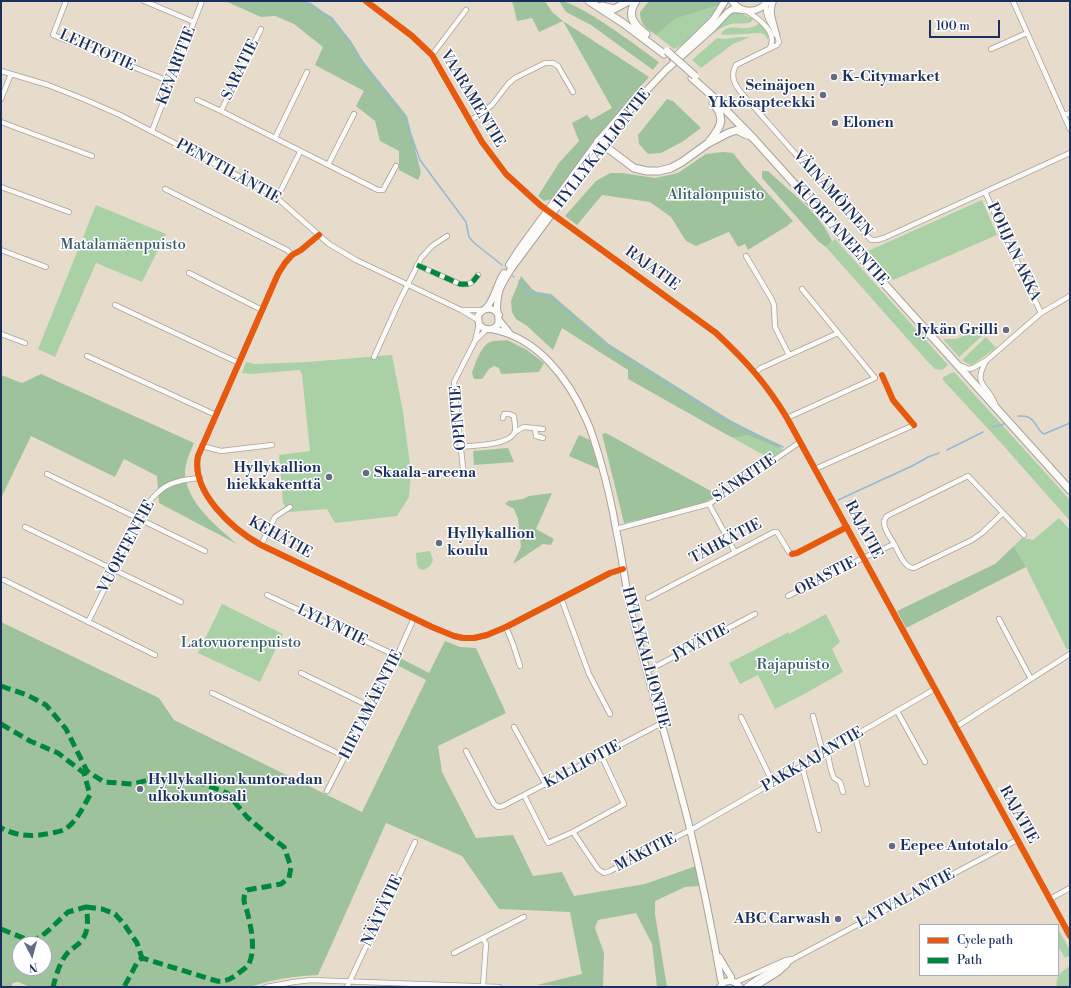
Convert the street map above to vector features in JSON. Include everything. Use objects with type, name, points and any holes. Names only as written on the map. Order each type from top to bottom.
[{"type":"highway","points":[[592,2],[614,9],[629,1]]},
{"type":"highway","points":[[636,1],[631,15],[636,26],[666,52]]},
{"type":"highway","name":"KUORTANEENTIE","points":[[592,2],[666,52],[694,77],[754,139],[1070,490]]},
{"type":"highway","points":[[694,77],[698,87],[719,110],[720,126],[707,144]]},
{"type":"highway","points":[[601,143],[634,168],[647,171],[659,171],[671,168],[707,144],[734,131],[741,132],[754,139]]},
{"type":"main road","name":"HYLLYKALLIONTIE","points":[[511,335],[499,318],[498,302],[500,290],[515,263],[550,212],[601,143],[646,86],[713,20],[725,1]]},
{"type":"main road","points":[[732,1],[736,6],[745,10]]},
{"type":"main road","points":[[773,1],[770,12],[776,34]]},
{"type":"main road","name":"HYLLYKALLIONTIE","points":[[601,143],[666,70],[713,28],[728,12],[733,9],[759,9],[767,2]]},
{"type":"main road","name":"HYLLYKALLIONTIE","points":[[484,309],[490,304],[499,281],[520,248],[550,212]]},
{"type":"main road","points":[[484,309],[494,310],[499,318],[495,327],[489,329],[479,322],[480,313],[484,309]]},
{"type":"main road","name":"HYLLYKALLIONTIE","points":[[489,329],[511,335],[541,352],[553,366],[577,401],[593,436],[603,470],[616,529],[630,608],[690,830],[714,940],[721,986]]},
{"type":"main road","name":"HYLLYKALLIONTIE","points":[[714,940],[721,961],[736,983]]},
{"type":"main road","points":[[754,987],[778,972],[787,964]]},
{"type":"main road","points":[[721,986],[736,983]]},
{"type":"street","name":"LEHTOTIE","points":[[66,1],[53,35],[171,82]]},
{"type":"street","points":[[144,1],[194,22]]},
{"type":"street","name":"KEVARITIE","points":[[152,131],[202,1]]},
{"type":"street","points":[[1013,1],[1070,130]]},
{"type":"street","name":"VAARAMENTIE","points":[[370,2],[383,15],[412,36],[432,55],[486,148],[506,174],[527,194],[550,212]]},
{"type":"street","points":[[767,2],[766,16],[779,42],[777,45],[770,48]]},
{"type":"street","points":[[432,55],[466,10]]},
{"type":"street","points":[[745,10],[765,24],[770,33],[772,44],[770,48]]},
{"type":"street","name":"SARATIE","points":[[221,111],[261,29]]},
{"type":"street","points":[[991,49],[1027,33]]},
{"type":"street","name":"VÄINÄMÖINEN","points":[[770,48],[736,65],[732,75],[732,80],[871,240],[884,238],[1070,153]]},
{"type":"street","points":[[470,121],[492,105],[508,84],[515,78],[545,63],[553,63],[558,66],[573,92]]},
{"type":"street","name":"PENTTILÄNTIE","points":[[1,71],[48,85],[86,100],[152,131],[240,177],[276,198],[334,247],[350,257],[461,310],[479,322]]},
{"type":"street","points":[[275,138],[307,72]]},
{"type":"street","points":[[1,99],[11,74]]},
{"type":"street","points":[[197,100],[378,190],[383,190],[396,166]]},
{"type":"street","points":[[1064,115],[1070,113]]},
{"type":"street","points":[[328,166],[354,114]]},
{"type":"street","points":[[1,122],[92,156]]},
{"type":"street","points":[[276,198],[300,152]]},
{"type":"street","points":[[1,187],[69,212]]},
{"type":"street","points":[[165,190],[287,250],[292,255]]},
{"type":"street","name":"POHJAN AKKA","points":[[985,192],[1041,313]]},
{"type":"street","name":"RAJATIE","points":[[550,212],[716,333],[756,372],[775,397],[788,418],[1070,936]]},
{"type":"street","name":"KEHÄTIE","points":[[319,235],[301,250],[292,255],[278,274],[202,446],[197,462],[204,490],[211,502],[227,520],[239,531],[261,545],[366,596],[447,633],[463,638],[480,637],[506,627],[610,573],[623,569]]},
{"type":"street","points":[[374,357],[417,265],[426,251],[447,236]]},
{"type":"street","points":[[1,250],[46,267]]},
{"type":"street","points":[[746,256],[771,298],[774,305],[776,327],[789,355]]},
{"type":"street","points":[[417,265],[460,284],[473,282],[478,275]]},
{"type":"street","points":[[189,273],[262,310]]},
{"type":"street","points":[[788,418],[874,378],[802,289]]},
{"type":"street","points":[[957,364],[964,367],[973,368],[987,360],[1041,313],[1070,296]]},
{"type":"street","points":[[115,305],[239,362]]},
{"type":"street","name":"PENTTILÄNTIE","points":[[461,310],[484,309]]},
{"type":"street","points":[[475,341],[479,322]]},
{"type":"street","name":"OPINTIE","points":[[463,468],[453,386],[475,341],[489,329]]},
{"type":"street","points":[[756,372],[761,368],[838,333]]},
{"type":"street","points":[[1,334],[25,343]]},
{"type":"street","points":[[87,356],[216,416]]},
{"type":"street","points":[[987,360],[980,375],[981,381],[983,386],[993,398],[996,407]]},
{"type":"street","points":[[503,418],[504,414],[514,416],[515,432]]},
{"type":"street","points":[[815,469],[914,425]]},
{"type":"street","points":[[460,447],[502,442],[511,438],[515,432],[524,427],[543,429]]},
{"type":"street","points":[[535,428],[536,436],[543,438]]},
{"type":"street","name":"SÄNKITIE","points":[[616,529],[709,504],[800,442]]},
{"type":"street","points":[[202,446],[222,451],[272,445]]},
{"type":"street","points":[[47,474],[205,551]]},
{"type":"street","points":[[1003,513],[982,534],[914,568],[906,566],[883,523],[887,516],[968,476],[1024,535]]},
{"type":"street","name":"VUORTENTIE","points":[[88,622],[139,518],[152,498],[163,488],[176,482],[189,478],[200,478]]},
{"type":"street","points":[[709,504],[735,552]]},
{"type":"street","points":[[261,545],[275,517],[290,507]]},
{"type":"street","points":[[25,527],[181,602]]},
{"type":"street","name":"TÄHKÄTIE","points":[[648,598],[774,532],[777,532],[789,552],[792,554]]},
{"type":"street","name":"ORASTIE","points":[[788,596],[894,544]]},
{"type":"street","points":[[4,580],[156,655]]},
{"type":"street","name":"LYLYNTIE","points":[[267,595],[397,656]]},
{"type":"street","points":[[561,598],[589,674],[610,714]]},
{"type":"street","name":"JYVÄTIE","points":[[647,671],[755,614]]},
{"type":"street","name":"HIETAMÄENTIE","points":[[327,791],[346,757],[397,656],[414,618]]},
{"type":"street","points":[[999,619],[1031,679]]},
{"type":"street","points":[[506,627],[520,666]]},
{"type":"street","points":[[956,727],[1070,654]]},
{"type":"street","points":[[301,673],[371,707]]},
{"type":"street","name":"PAKKAAJANTIE","points":[[690,830],[935,689]]},
{"type":"street","points":[[212,693],[346,757]]},
{"type":"street","points":[[897,711],[925,762]]},
{"type":"street","points":[[813,716],[834,778],[840,782],[843,792]]},
{"type":"street","points":[[740,717],[773,782]]},
{"type":"street","name":"KALLIOTIE","points":[[466,751],[494,804],[498,807],[503,806],[546,784],[662,723]]},
{"type":"street","points":[[514,727],[546,784]]},
{"type":"street","points":[[855,735],[867,784]]},
{"type":"street","points":[[524,795],[548,843],[574,832],[624,804],[601,755]]},
{"type":"street","points":[[802,766],[818,830]]},
{"type":"street","name":"MÄKITIE","points":[[574,832],[598,869],[604,873],[690,830]]},
{"type":"street","name":"LATVALANTIE","points":[[746,987],[752,982],[787,964],[795,958],[1017,840]]},
{"type":"street","name":"NÄÄTÄTIE","points":[[347,987],[415,842]]},
{"type":"street","points":[[1050,899],[1070,888]]},
{"type":"street","points":[[454,953],[524,917]]},
{"type":"street","points":[[482,987],[486,944],[483,938]]},
{"type":"street","name":"LATVALANTIE","points":[[736,983],[786,960],[795,958]]},
{"type":"street","points":[[266,987],[311,980],[500,987]]},
{"type":"green space","points":[[225,1],[303,1],[311,3],[333,19],[351,41],[363,61],[407,116],[421,173],[418,180],[399,170],[399,151],[380,141],[375,121],[356,106],[364,91],[315,65],[323,47],[294,24],[275,16],[261,17]]},
{"type":"green space","points":[[510,1],[545,1],[552,12],[563,21],[539,32],[532,18],[517,21],[513,4]]},
{"type":"green space","points":[[559,1],[568,3],[594,17],[659,62],[653,70],[591,25],[566,12]]},
{"type":"green space","points":[[649,1],[720,1],[719,5],[675,19],[656,35],[644,26],[640,16],[640,12]]},
{"type":"green space","points":[[719,5],[699,30],[687,42],[674,49],[656,35],[675,19]]},
{"type":"green space","points":[[733,12],[738,12],[753,19],[749,23],[731,24],[722,27],[683,60],[682,59]]},
{"type":"green space","points":[[563,21],[649,77],[596,138],[551,199],[544,201],[538,196],[559,163],[579,141],[572,123],[587,115],[591,120],[612,108]]},
{"type":"green space","points":[[759,24],[766,30],[768,40],[765,35],[761,33],[721,34],[729,28],[748,28]]},
{"type":"green space","points":[[750,37],[733,44],[701,68],[692,60],[717,38],[725,39]]},
{"type":"green space","points":[[667,99],[673,101],[701,128],[682,142],[661,153],[648,154],[639,144],[638,135]]},
{"type":"green space","name":"Alitalonpuisto","points":[[723,152],[733,153],[793,221],[748,250],[745,244],[738,247],[729,232],[696,246],[686,241],[671,217],[650,202],[602,195],[577,225],[565,216],[596,181],[610,173],[622,173],[655,178],[678,173],[706,154]]},
{"type":"green space","points":[[762,171],[768,171],[804,203],[820,221],[832,241],[826,247],[818,241],[762,178]]},
{"type":"green space","points":[[982,200],[997,235],[893,280],[868,251]]},
{"type":"green space","name":"Matalamäenpuisto","points":[[96,205],[166,234],[142,282],[96,263],[55,357],[38,349]]},
{"type":"green space","points":[[835,239],[948,365],[942,370],[935,369],[928,362],[826,247]]},
{"type":"green space","points":[[521,276],[532,289],[537,292],[551,294],[609,344],[730,420],[777,444],[783,450],[747,435],[731,437],[628,379],[628,370],[562,328],[553,350],[527,326],[516,319],[512,312],[511,301]]},
{"type":"green space","points":[[979,329],[984,334],[959,357],[943,339],[956,339]]},
{"type":"green space","points":[[986,337],[996,348],[972,365],[962,360]]},
{"type":"green space","points":[[507,340],[527,350],[544,363],[539,372],[501,374],[499,368],[494,366],[489,369],[482,379],[474,379],[472,373],[484,347],[492,341]]},
{"type":"green space","points":[[392,355],[403,412],[411,472],[409,497],[397,516],[335,523],[327,509],[289,512],[283,503],[279,455],[310,451],[302,375],[300,370],[251,374],[242,373],[246,362],[255,364],[308,362]]},
{"type":"green space","points":[[954,372],[1070,500],[1070,521],[943,380],[943,377]]},
{"type":"green space","points":[[41,374],[194,443],[185,469],[187,484],[191,494],[212,522],[237,544],[159,503],[157,476],[124,459],[115,477],[31,436],[1,498],[1,375],[22,383]]},
{"type":"green space","points":[[606,433],[718,495],[685,509],[624,523],[602,434]]},
{"type":"green space","points":[[579,435],[590,440],[599,469],[569,456]]},
{"type":"green space","points":[[747,435],[783,450],[771,459],[731,437]]},
{"type":"green space","points":[[508,448],[514,462],[474,465],[473,451]]},
{"type":"green space","points":[[552,493],[536,529],[554,539],[551,545],[543,544],[513,564],[521,547],[518,519],[514,509],[505,504],[508,501],[523,499],[529,496]]},
{"type":"green space","points":[[1059,518],[1070,530],[1070,648],[1067,650],[1014,546],[1022,538],[1033,540]]},
{"type":"green space","points":[[1014,546],[1026,567],[906,628],[897,611],[995,564]]},
{"type":"green space","points":[[430,551],[433,560],[430,566],[424,570],[419,569],[417,565],[416,553]]},
{"type":"green space","name":"Latovuorenpuisto","points":[[222,604],[283,634],[260,682],[198,653]]},
{"type":"green space","name":"Rajapuisto","points":[[826,614],[840,642],[832,649],[843,672],[775,709],[758,675],[740,684],[729,663]]},
{"type":"green space","points":[[1,622],[159,698],[174,720],[362,812],[426,680],[397,665],[400,658],[429,673],[445,641],[460,647],[476,648],[506,713],[438,746],[442,772],[476,838],[513,835],[533,876],[562,872],[574,896],[645,884],[696,866],[700,886],[685,887],[655,901],[655,914],[667,987],[657,987],[652,944],[636,913],[598,920],[595,928],[604,953],[603,987],[537,985],[582,974],[570,912],[499,909],[462,856],[386,823],[318,975],[284,978],[250,987],[30,987],[18,982],[13,983],[11,987],[1,987]]},
{"type":"green space","points":[[1059,931],[1070,950],[1069,956],[1065,958],[1059,948]]},
{"type":"green space","points":[[1070,966],[1070,987],[1057,987],[1058,977]]},
{"type":"waterway","points":[[302,1],[332,18],[348,39],[362,62],[405,118],[420,160],[466,222],[469,237],[473,242],[502,265]]},
{"type":"waterway","points":[[519,281],[528,292],[551,297],[600,341],[729,422],[783,447]]},
{"type":"waterway","points":[[1018,416],[1031,418],[1044,434],[1070,423]]},
{"type":"waterway","points":[[993,427],[1004,424]]},
{"type":"waterway","points":[[947,450],[983,432]]},
{"type":"waterway","points":[[838,500],[939,453]]},
{"type":"marked path","points":[[417,265],[460,284],[471,283],[478,275]]},
{"type":"marked path","points":[[1,686],[27,695],[46,705],[66,729],[87,771],[104,782],[133,784],[152,779],[188,778],[227,793],[247,817],[284,847],[291,867],[289,878],[281,884],[247,890],[244,896],[244,903],[252,938],[251,958],[249,964],[245,968],[229,979],[217,981],[142,958],[138,961],[124,987]]},
{"type":"marked path","points":[[1,724],[30,741],[58,753],[84,773],[90,795],[74,821],[62,831],[39,835],[20,835],[1,828]]},
{"type":"marked path","points":[[86,907],[102,909],[115,914],[137,943],[142,958]]},
{"type":"marked path","points":[[1,929],[28,940],[39,938],[68,912],[86,907],[86,933],[80,942],[61,962],[53,987]]},
{"type":"cycle path","points":[[366,1],[412,36],[432,55],[482,142],[506,174],[540,205],[716,333],[737,353],[763,383],[787,418],[1070,936]]},
{"type":"cycle path","points":[[319,235],[301,250],[292,255],[278,274],[198,456],[198,470],[201,483],[207,496],[226,519],[261,545],[432,627],[463,638],[474,638],[487,635],[506,627],[610,573],[623,569]]},
{"type":"cycle path","points":[[882,375],[893,400],[914,425]]},
{"type":"cycle path","points":[[792,554],[797,553],[847,527]]},
{"type":"place","name":"K-Citymarket","points":[[834,77]]},
{"type":"place","name":"Seinäjoen Ykkösapteekki","points":[[823,95]]},
{"type":"place","name":"Elonen","points":[[835,123]]},
{"type":"place","name":"Jykän Grilli","points":[[1006,330]]},
{"type":"place","name":"Skaala-areena","points":[[366,473]]},
{"type":"place","name":"Hyllykallion hiekkakenttä","points":[[329,477]]},
{"type":"place","name":"Hyllykallion koulu","points":[[439,543]]},
{"type":"place","name":"Hyllykallion kuntoradan ulkokuntosali","points":[[140,789]]},
{"type":"place","name":"Eepee Autotalo","points":[[892,846]]},
{"type":"place","name":"ABC Carwash","points":[[838,919]]}]
